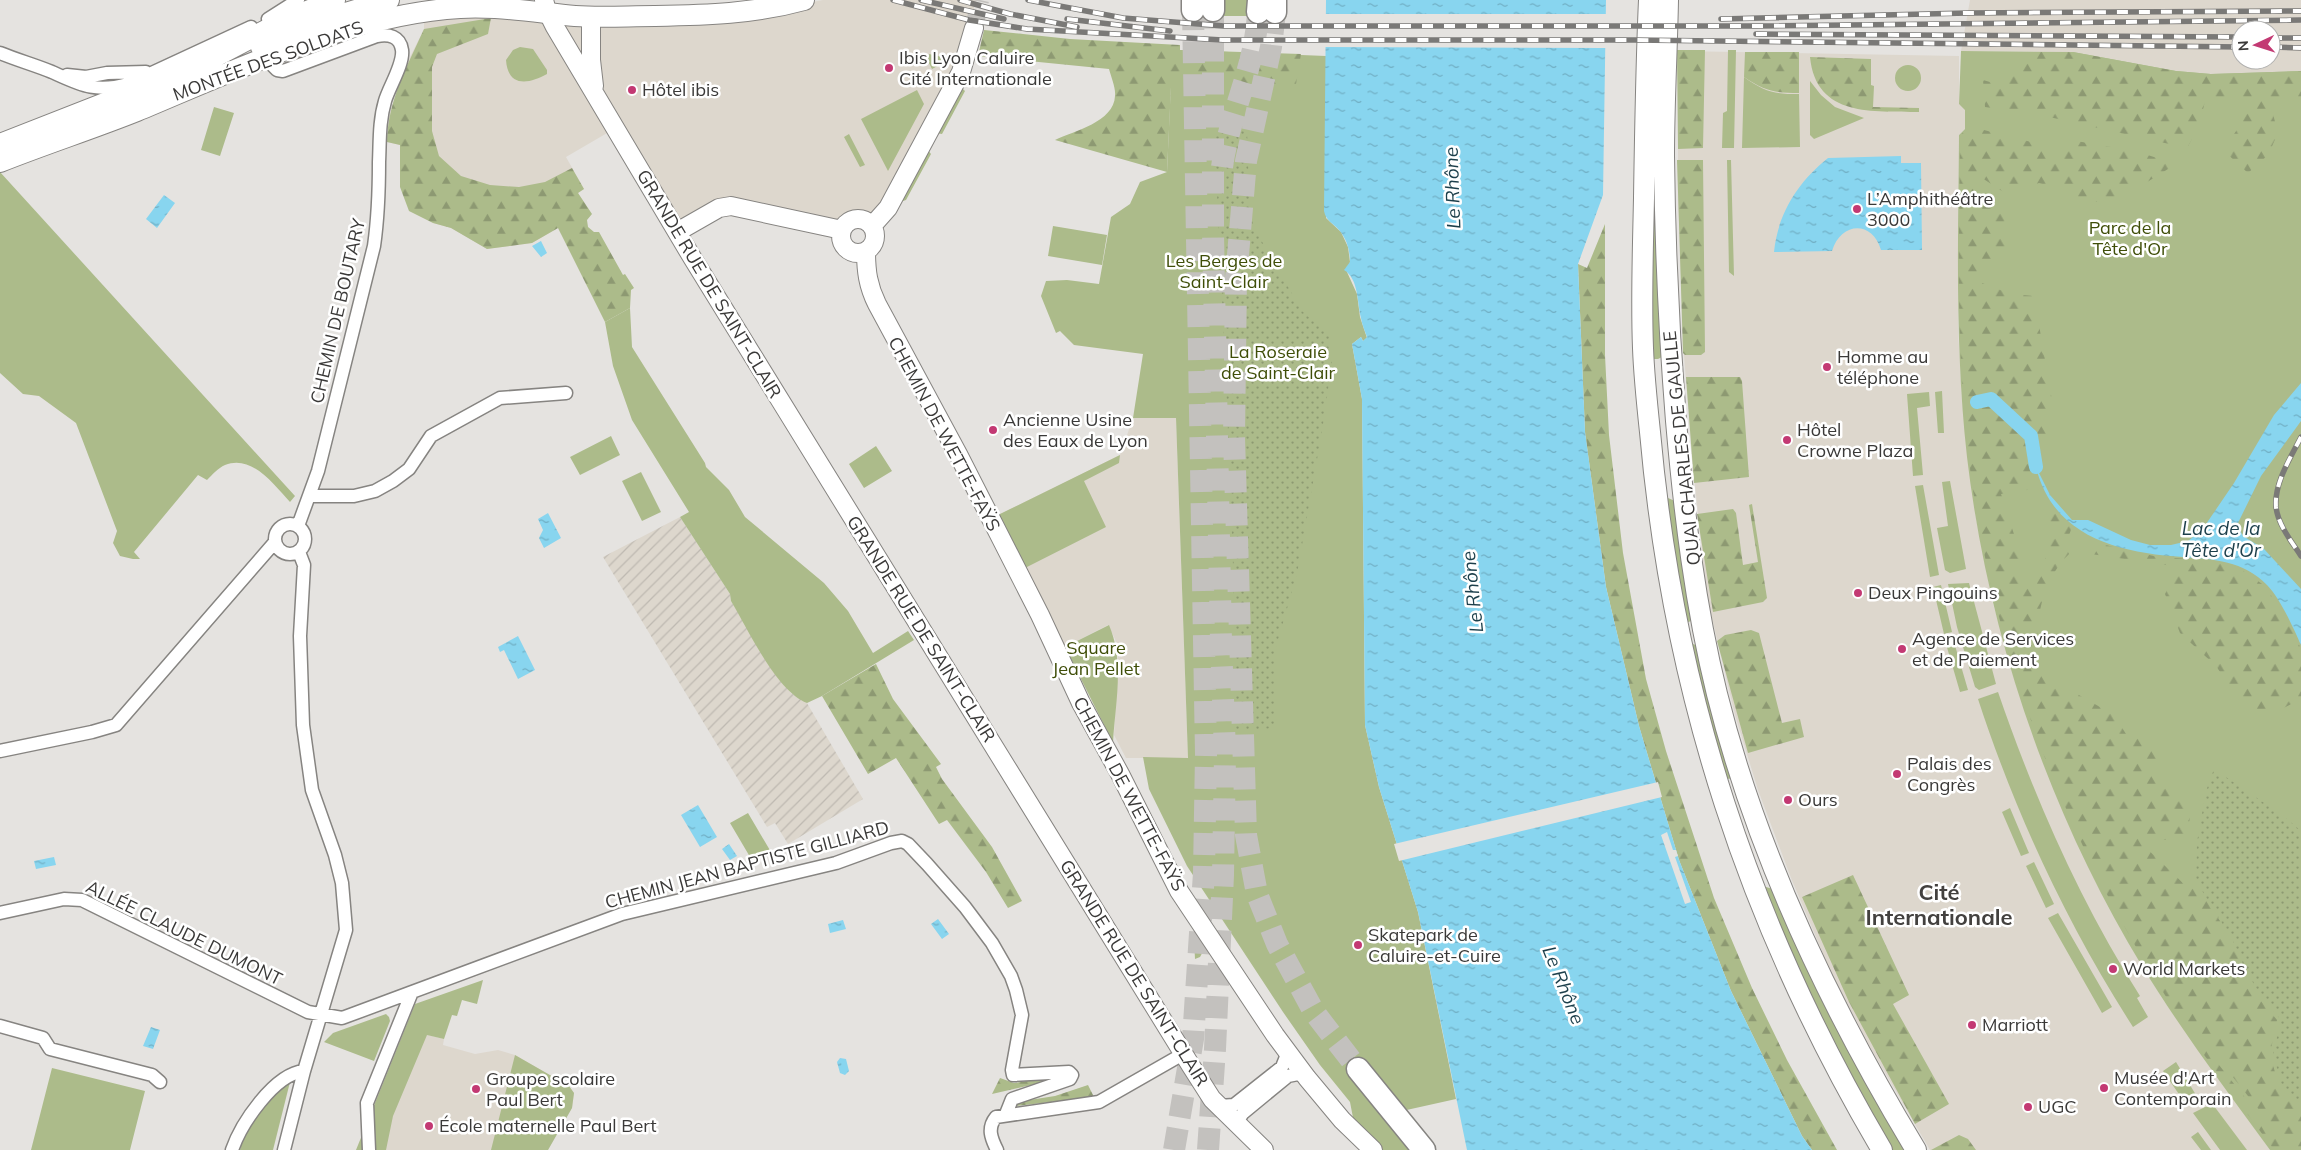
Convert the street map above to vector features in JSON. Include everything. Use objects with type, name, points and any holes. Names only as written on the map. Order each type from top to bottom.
[{"type":"highway","points":[[1358,1069],[1424,1150]]},
{"type":"main road","name":"MONTÉE DES SOLDATS","points":[[289,26],[335,0]]},
{"type":"main road","points":[[0,144],[143,88],[289,26],[329,18],[390,0]]},
{"type":"main road","name":"MONTÉE DES SOLDATS","points":[[0,162],[130,114],[273,56],[348,30],[400,15],[448,8],[497,4],[722,15],[780,7],[802,0]]},
{"type":"main road","name":"QUAI CHARLES DE GAULLE","points":[[1649,0],[1643,245],[1643,348],[1656,502],[1678,634],[1716,779],[1760,906],[1803,1005],[1847,1090],[1882,1150]]},
{"type":"main road","name":"QUAI CHARLES DE GAULLE","points":[[1668,0],[1664,154],[1670,346],[1685,517],[1717,696],[1744,785],[1776,873],[1821,978],[1874,1080],[1916,1150]]},
{"type":"main road","name":"GRANDE RUE DE SAINT-CLAIR","points":[[546,6],[595,94],[677,232],[1183,1054],[1212,1099],[1264,1150]]},
{"type":"main road","name":"GRANDE RUE DE SAINT-CLAIR","points":[[591,8],[591,60],[595,94]]},
{"type":"main road","points":[[130,114],[289,26]]},
{"type":"main road","points":[[872,226],[888,208],[961,72],[974,28]]},
{"type":"main road","points":[[143,88],[217,66]]},
{"type":"main road","points":[[677,232],[718,208],[731,206],[842,230]]},
{"type":"main road","points":[[858,219],[872,226],[875,237],[871,248],[866,252],[855,253],[849,251],[842,242],[842,230],[849,222],[858,219]]},
{"type":"main road","name":"CHEMIN DE WETTE-FAŸS","points":[[866,252],[866,275],[870,290],[959,456],[1040,615],[1081,703],[1120,774],[1179,891],[1306,1078],[1342,1120],[1373,1150]]},
{"type":"street","points":[[0,53],[52,72],[83,86],[108,88],[128,84],[268,19],[298,0]]},
{"type":"street","name":"CHEMIN DE BOUTARY","points":[[273,56],[272,66],[277,70],[283,71],[377,36],[388,34],[400,44],[402,59],[391,83],[382,112],[378,218],[374,246],[318,471],[298,526]]},
{"type":"street","points":[[309,496],[354,496],[375,491],[393,482],[409,469],[432,436],[500,398],[566,393]]},
{"type":"street","points":[[293,524],[298,526],[303,530],[305,542],[299,552],[287,554],[277,548],[274,536],[281,526],[293,524]]},
{"type":"street","points":[[0,751],[116,725],[275,542]]},
{"type":"street","points":[[284,1150],[304,1071],[346,930],[342,883],[335,855],[312,790],[306,750],[300,666],[304,566],[299,552]]},
{"type":"street","name":"CHEMIN JEAN BAPTISTE GILLIARD","points":[[320,1015],[342,1018],[622,914],[836,863],[891,843],[902,841],[908,844],[965,907],[992,943],[1011,976],[1022,1015],[1012,1070],[1013,1075],[1069,1072],[1072,1075],[1070,1079],[1012,1099],[1006,1114]]},
{"type":"street","name":"ALLÉE CLAUDE DUMONT","points":[[0,912],[64,899],[82,900],[308,1012],[320,1015]]},
{"type":"street","points":[[369,1150],[367,1104],[412,992]]},
{"type":"street","points":[[0,1026],[43,1038],[50,1049],[152,1075],[160,1082]]},
{"type":"street","points":[[1219,1106],[1234,1105],[1282,1068],[1286,1057],[1285,1049]]},
{"type":"street","points":[[998,1150],[990,1134],[990,1126],[996,1117],[1006,1114],[1098,1102],[1183,1054]]},
{"type":"street","points":[[232,1150],[248,1119],[282,1079],[294,1072],[304,1071]]},
{"type":"street","points":[[1238,1125],[1238,1120],[1243,1113],[1288,1076],[1298,1074],[1306,1078]]},
{"type":"shaded area","points":[[823,0],[976,0],[965,45],[886,207],[867,219],[858,218],[844,223],[743,204],[674,231],[614,129],[566,157],[584,189],[578,193],[586,205],[567,223],[532,243],[487,249],[451,228],[433,223],[400,185],[400,145],[387,142],[389,116],[406,65],[424,29],[424,14],[781,8]]},
{"type":"shaded area","points":[[1970,0],[2301,0],[2301,71],[2211,74],[2176,71],[2073,52],[1961,51]]},
{"type":"shaded area","points":[[1678,51],[1959,56],[1959,104],[1965,109],[1965,129],[1959,135],[1958,219],[1958,329],[1962,401],[1976,518],[1993,604],[2031,727],[2065,814],[2097,884],[2127,940],[2164,1001],[2270,1150],[1930,1150],[1870,1047],[1830,970],[1791,878],[1758,790],[1735,715],[1707,597],[1684,356],[1678,195]]},
{"type":"shaded area","points":[[1133,418],[1176,418],[1188,758],[1126,758],[1114,735],[1118,655],[1115,639],[1108,625],[1065,647],[998,515],[1120,455]]},
{"type":"shaded area","points":[[680,517],[730,594],[731,601],[791,693],[807,703],[863,799],[788,844],[775,823],[767,827],[603,557]]},
{"type":"shaded area","name":"Groupe scolaire Paul Bert","points":[[405,1029],[444,1039],[443,1045],[475,1054],[498,1050],[515,1055],[569,1086],[574,1093],[572,1108],[548,1150],[373,1150]]},
{"type":"green space","points":[[1223,0],[1252,0],[1252,16],[1223,16]]},
{"type":"green space","points":[[491,18],[488,34],[437,54],[432,67],[432,131],[439,156],[461,176],[490,185],[519,187],[545,182],[572,168],[584,189],[578,193],[592,214],[587,220],[588,227],[594,232],[599,232],[623,275],[625,274],[634,288],[631,290],[630,308],[605,322],[558,228],[532,243],[487,249],[451,228],[433,223],[409,211],[400,187],[400,145],[387,142],[388,127],[399,84],[424,29]]},
{"type":"green space","points":[[984,30],[1070,39],[1180,45],[1180,50],[1301,54],[1296,84],[1171,87],[1167,172],[1055,140],[1092,124],[1108,113],[1113,105],[1115,96],[1109,69],[978,56]]},
{"type":"green space","name":"Les Berges de Saint-Clair","points":[[1180,45],[1180,50],[1326,56],[1326,218],[1341,232],[1348,247],[1350,262],[1347,272],[1357,294],[1360,317],[1367,338],[1363,341],[1361,337],[1352,344],[1362,399],[1365,725],[1379,787],[1418,912],[1456,1099],[1402,1111],[1412,1150],[1382,1150],[1355,1128],[1350,1102],[1320,1065],[1283,1012],[1187,866],[1149,789],[1143,757],[1188,758],[1176,418],[1133,418],[1143,354],[1074,345],[1060,331],[1056,333],[1041,296],[1046,281],[1067,280],[1099,284],[1111,217],[1130,204],[1140,182],[1167,172],[1172,60]]},
{"type":"green space","points":[[520,47],[533,49],[547,70],[547,74],[527,81],[520,81],[511,75],[506,60],[513,50]]},
{"type":"green space","points":[[1677,50],[1705,50],[1703,148],[1678,149]]},
{"type":"green space","points":[[1728,50],[1736,50],[1734,148],[1722,148],[1723,113],[1727,111]]},
{"type":"green space","name":"Parc de la Tête d'Or","points":[[1961,51],[2073,52],[2176,71],[2211,74],[2301,71],[2301,1150],[2270,1150],[2188,1037],[2142,966],[2109,908],[2078,847],[2051,785],[2007,656],[1990,590],[1977,524],[1963,417],[1958,296],[1959,135],[1965,129],[1965,110],[1959,104]]},
{"type":"green space","points":[[1745,52],[1799,52],[1799,93],[1770,90],[1744,77]]},
{"type":"green space","points":[[2026,52],[2073,52],[2176,71],[2211,74],[2301,71],[2301,97],[2269,99],[2278,133],[2268,155],[2248,173],[2223,150],[2243,121],[2241,98],[2206,97],[2199,126],[2187,148],[2036,114],[1985,107],[1983,80],[1997,84]]},
{"type":"green space","points":[[929,54],[947,58],[945,62],[932,69],[927,59]]},
{"type":"green space","points":[[1810,57],[1871,59],[1871,85],[1874,86],[1873,107],[1919,108],[1919,112],[1866,110],[1850,107],[1835,101],[1823,91],[1815,77]]},
{"type":"green space","points":[[1908,65],[1917,69],[1921,78],[1917,87],[1908,91],[1899,87],[1895,78],[1899,69]]},
{"type":"green space","points":[[1744,77],[1770,91],[1799,94],[1800,147],[1742,148]]},
{"type":"green space","points":[[1810,81],[1821,95],[1835,107],[1864,118],[1814,139],[1810,135]]},
{"type":"green space","points":[[960,86],[965,91],[942,134],[936,133]]},
{"type":"green space","points":[[917,90],[924,104],[888,171],[861,119]]},
{"type":"green space","points":[[214,107],[234,113],[220,156],[201,150]]},
{"type":"green space","name":"La Roseraie de Saint-Clair","points":[[1247,129],[1249,192],[1253,226],[1302,311],[1329,335],[1332,363],[1297,574],[1276,647],[1275,728],[1236,731],[1231,505],[1214,130]]},
{"type":"green space","points":[[1980,129],[2043,145],[2062,159],[2076,141],[2135,151],[2176,164],[2128,194],[2118,207],[2110,209],[2103,202],[2076,202],[2053,187],[2039,183],[2025,189],[2014,199],[1976,174],[1976,182],[2004,213],[2007,248],[1995,263],[1979,266],[1982,283],[2011,294],[2034,296],[2053,406],[2046,437],[2027,490],[2001,494],[2023,562],[2022,586],[2036,584],[2050,546],[2047,511],[2054,509],[2072,527],[2065,546],[2069,554],[2051,580],[2044,594],[2040,610],[2037,643],[2042,674],[2114,715],[2126,734],[2147,738],[2160,747],[2155,774],[2191,809],[2187,838],[2140,842],[2186,886],[2197,884],[2233,942],[2242,968],[2257,996],[2277,1020],[2270,1054],[2279,1087],[2301,1111],[2301,1150],[2291,1150],[2205,1042],[2196,1042],[2152,973],[2111,902],[2075,828],[2043,752],[2016,674],[1994,595],[1977,514],[1963,396],[1959,284],[1960,136],[1964,131],[1978,135]]},
{"type":"green space","points":[[849,134],[865,165],[860,167],[844,137]]},
{"type":"green space","points":[[927,149],[931,154],[906,200],[903,201],[900,199]]},
{"type":"green space","points":[[1677,160],[1703,160],[1705,352],[1701,355],[1685,355],[1683,353]]},
{"type":"green space","points":[[1727,160],[1731,160],[1734,276],[1729,272]]},
{"type":"green space","points":[[1653,162],[1657,163],[1662,357],[1658,359],[1654,359],[1652,355],[1650,291]]},
{"type":"green space","points":[[0,172],[295,496],[290,502],[270,480],[253,467],[235,463],[225,465],[207,480],[198,475],[134,552],[140,559],[120,556],[113,543],[117,531],[76,423],[39,396],[23,394],[0,373]]},
{"type":"green space","points":[[1605,224],[1605,355],[1609,435],[1623,553],[1646,679],[1666,751],[1714,898],[1752,988],[1787,1060],[1837,1150],[1812,1150],[1802,1136],[1731,991],[1679,860],[1639,726],[1606,587],[1585,432],[1578,264],[1587,268]]},
{"type":"green space","points":[[1053,226],[1107,235],[1102,265],[1048,256]]},
{"type":"green space","points":[[630,308],[632,347],[706,467],[729,490],[745,517],[824,583],[848,611],[873,653],[908,631],[914,640],[822,696],[807,703],[784,686],[754,642],[731,601],[730,594],[680,517],[689,512],[632,420],[613,366],[605,322]]},
{"type":"green space","points":[[1686,377],[1740,377],[1742,381],[1749,477],[1694,483]]},
{"type":"green space","points":[[1942,391],[1944,433],[1938,433],[1935,392]]},
{"type":"green space","points":[[1929,392],[1930,406],[1917,408],[1923,475],[1913,476],[1907,394]]},
{"type":"green space","points":[[611,436],[620,455],[580,475],[570,457]]},
{"type":"green space","points":[[876,446],[892,471],[864,488],[849,464]]},
{"type":"green space","points":[[1120,455],[1119,463],[1084,481],[1106,527],[1025,568],[998,515]]},
{"type":"green space","points":[[641,472],[661,512],[642,521],[622,481]]},
{"type":"green space","points":[[1950,481],[1966,569],[1950,573],[1945,570],[1937,528],[1948,526],[1942,482]]},
{"type":"green space","points":[[1923,485],[1939,575],[1930,577],[1915,486]]},
{"type":"green space","points":[[1668,498],[1675,501],[1691,621],[1686,623],[1666,500]]},
{"type":"green space","points":[[1752,504],[1767,598],[1763,602],[1713,612],[1697,514],[1733,509],[1736,513],[1743,565],[1758,562],[1749,505]]},
{"type":"green space","points":[[2091,540],[2158,557],[2227,563],[2242,570],[2265,586],[2290,625],[2301,649],[2301,699],[2266,717],[2255,720],[2248,713],[2216,666],[2180,633],[2165,594],[2179,567],[2091,554]]},
{"type":"green space","points":[[1969,583],[1996,684],[1979,690],[1975,687],[1957,627],[1948,584]]},
{"type":"green space","points":[[1941,585],[1952,632],[1944,634],[1933,587]]},
{"type":"green space","name":"Square Jean Pellet","points":[[1109,625],[1114,639],[1118,668],[1113,743],[1065,647]]},
{"type":"green space","points":[[1751,630],[1759,633],[1782,723],[1800,719],[1804,737],[1748,753],[1717,641],[1725,635]]},
{"type":"green space","points":[[1954,642],[1968,690],[1960,692],[1946,644]]},
{"type":"green space","points":[[1691,645],[1698,646],[1732,777],[1729,779],[1724,777]]},
{"type":"green space","points":[[876,664],[893,699],[941,764],[936,767],[942,779],[992,847],[1022,901],[1008,908],[986,872],[947,820],[939,824],[896,758],[868,774],[822,696]]},
{"type":"green space","points":[[1998,692],[2027,771],[2060,848],[2097,923],[2140,996],[2137,998],[2148,1017],[2133,1027],[2086,949],[2065,909],[2026,827],[2009,785],[1978,699]]},
{"type":"green space","points":[[2214,769],[2285,817],[2301,831],[2301,1107],[2282,1086],[2273,1054],[2281,1020],[2261,996],[2246,971],[2233,941],[2196,881],[2197,842],[2206,791]]},
{"type":"green space","points":[[2010,808],[2029,853],[2021,856],[2002,812]]},
{"type":"green space","points":[[748,813],[771,852],[753,862],[730,823]]},
{"type":"green space","points":[[2034,862],[2054,904],[2046,908],[2026,866]]},
{"type":"green space","points":[[1853,875],[1909,995],[1893,1004],[1949,1104],[1915,1124],[1849,1002],[1802,897]]},
{"type":"green space","points":[[1766,887],[1773,889],[1906,1150],[1891,1150],[1849,1080],[1764,891]]},
{"type":"green space","points":[[2058,913],[2112,1007],[2102,1013],[2048,918]]},
{"type":"green space","points":[[1194,939],[1206,946],[1200,957],[1195,959]]},
{"type":"green space","points":[[483,980],[477,1004],[462,1000],[457,1016],[452,1015],[444,1039],[427,1035],[393,1116],[386,1150],[356,1150],[415,1004]]},
{"type":"green space","points":[[386,1014],[390,1021],[374,1061],[324,1042],[333,1033]]},
{"type":"green space","points":[[2203,1045],[2287,1150],[2274,1150],[2199,1048]]},
{"type":"green space","points":[[515,1055],[569,1086],[574,1093],[572,1108],[548,1150],[491,1150]]},
{"type":"green space","points":[[2176,1062],[2196,1095],[2185,1103],[2163,1071]]},
{"type":"green space","points":[[52,1068],[145,1091],[130,1150],[31,1150]]},
{"type":"green space","points":[[1059,1076],[1061,1078],[992,1094],[1000,1078],[1014,1083]]},
{"type":"green space","points":[[287,1081],[290,1082],[273,1150],[240,1150],[247,1131],[253,1122]]},
{"type":"green space","points":[[1088,1085],[1094,1097],[1015,1106],[1016,1102],[1055,1096]]},
{"type":"green space","points":[[2214,1106],[2247,1150],[2220,1150],[2193,1113],[2205,1107]]},
{"type":"green space","points":[[2198,1132],[2211,1150],[2201,1150],[2191,1137]]},
{"type":"green space","points":[[1959,1135],[1968,1139],[1976,1150],[1931,1150]]},
{"type":"water","name":"Le Rhône","points":[[1326,0],[1606,0],[1603,195],[1578,264],[1585,432],[1606,587],[1639,726],[1679,860],[1731,991],[1802,1136],[1812,1150],[1467,1150],[1418,912],[1379,787],[1365,725],[1362,399],[1352,344],[1361,337],[1363,341],[1367,337],[1361,321],[1355,285],[1349,274],[1344,270],[1350,262],[1348,245],[1342,234],[1328,220],[1324,211]]},
{"type":"water","name":"L’Amphithéâtre 3000","points":[[1901,156],[1901,163],[1921,163],[1922,250],[1881,250],[1877,240],[1871,233],[1864,229],[1856,228],[1842,234],[1836,241],[1832,251],[1774,252],[1780,224],[1791,199],[1807,177],[1828,158]]},
{"type":"water","points":[[164,195],[175,203],[157,228],[146,219]]},
{"type":"water","points":[[541,241],[547,253],[541,257],[532,246]]},
{"type":"water","name":"Lac de la Tête d'Or","points":[[2301,383],[2301,421],[2261,476],[2237,525],[2243,536],[2264,549],[2301,589],[2301,645],[2277,598],[2258,577],[2238,566],[2217,560],[2135,551],[2092,537],[2073,525],[2057,510],[2045,491],[2036,467],[2050,495],[2072,520],[2088,520],[2131,540],[2150,545],[2171,545],[2188,541],[2202,530],[2234,483],[2274,415]]},
{"type":"water","points":[[548,513],[561,538],[544,548],[539,538],[543,530],[538,519]]},
{"type":"water","points":[[518,636],[535,670],[518,679],[504,650],[500,652],[498,647]]},
{"type":"water","points":[[698,805],[717,837],[700,847],[681,815]]},
{"type":"water","points":[[729,844],[737,856],[730,860],[722,849]]},
{"type":"water","points":[[54,857],[56,865],[36,869],[34,861]]},
{"type":"water","points":[[938,919],[949,934],[942,939],[931,924]]},
{"type":"water","points":[[843,920],[846,929],[830,933],[828,924]]},
{"type":"water","points":[[151,1027],[160,1030],[153,1049],[143,1046]]},
{"type":"water","points":[[840,1058],[846,1059],[849,1071],[845,1075],[840,1073],[837,1062]]},
{"type":"pier","points":[[1323,14],[1608,14],[1608,48],[1323,47]]},
{"type":"pier","points":[[1658,782],[1662,797],[1399,861],[1394,844]]},
{"type":"pier","points":[[1667,832],[1673,850],[1676,850],[1678,856],[1675,857],[1691,902],[1685,904],[1661,835]]},
{"type":"waterway","points":[[1977,402],[1991,399],[2031,436],[2036,467]]},
{"type":"tunnel","points":[[974,28],[980,0]]},
{"type":"tunnel","points":[[1174,1150],[1193,1039],[1204,873],[1206,754],[1193,10]]},
{"type":"tunnel","points":[[1208,1150],[1223,875],[1225,754],[1213,233],[1213,10]]},
{"type":"tunnel","points":[[1222,167],[1230,128],[1253,51],[1258,12]]},
{"type":"tunnel","points":[[1275,12],[1271,47],[1246,161],[1236,278],[1234,437],[1246,835],[1257,894],[1277,944],[1314,1012],[1358,1069]]},
{"type":"railway","points":[[893,0],[969,20],[1027,29],[1223,40],[1634,40],[2231,47]]},
{"type":"railway","points":[[921,0],[1004,19]]},
{"type":"railway","points":[[960,0],[1010,14],[1077,27]]},
{"type":"railway","points":[[1028,0],[1123,18],[1224,26],[1756,26],[2301,20]]},
{"type":"railway","points":[[1721,19],[1968,13],[2301,11]]},
{"type":"railway","points":[[1067,19],[1170,31]]},
{"type":"railway","points":[[1756,34],[2231,37]]},
{"type":"railway","points":[[2281,38],[2301,38]]},
{"type":"railway","points":[[2281,47],[2301,48]]},
{"type":"railway","points":[[2301,437],[2280,480],[2276,498],[2277,514],[2282,527],[2301,556]]},
{"type":"place","name":"Ibis Lyon Caluire Cité Internationale","points":[[889,68]]},
{"type":"place","name":"Hôtel ibis","points":[[632,90]]},
{"type":"place","name":"L’Amphithéâtre 3000","points":[[1857,209]]},
{"type":"place","name":"Homme au téléphone","points":[[1827,367]]},
{"type":"place","name":"Ancienne Usine des Eaux de Lyon","points":[[993,430]]},
{"type":"place","name":"Hôtel Crowne Plaza","points":[[1787,440]]},
{"type":"place","name":"Deux Pingouins","points":[[1858,593]]},
{"type":"place","name":"Agence de Services et de Paiement","points":[[1902,649]]},
{"type":"place","name":"Palais des Congrès","points":[[1897,774]]},
{"type":"place","name":"Ours","points":[[1788,800]]},
{"type":"place","name":"Skatepark de Caluire-et-Cuire","points":[[1358,945]]},
{"type":"place","name":"World Markets","points":[[2113,969]]},
{"type":"place","name":"Marriott","points":[[1972,1025]]},
{"type":"place","name":"Musée d'Art Contemporain","points":[[2104,1088]]},
{"type":"place","name":"Groupe scolaire Paul Bert","points":[[476,1089]]},
{"type":"place","name":"UGC","points":[[2028,1107]]},
{"type":"place","name":"École maternelle Paul Bert","points":[[429,1126]]},
{"type":"district","name":"Cité Internationale","points":[[1939,904]]}]
